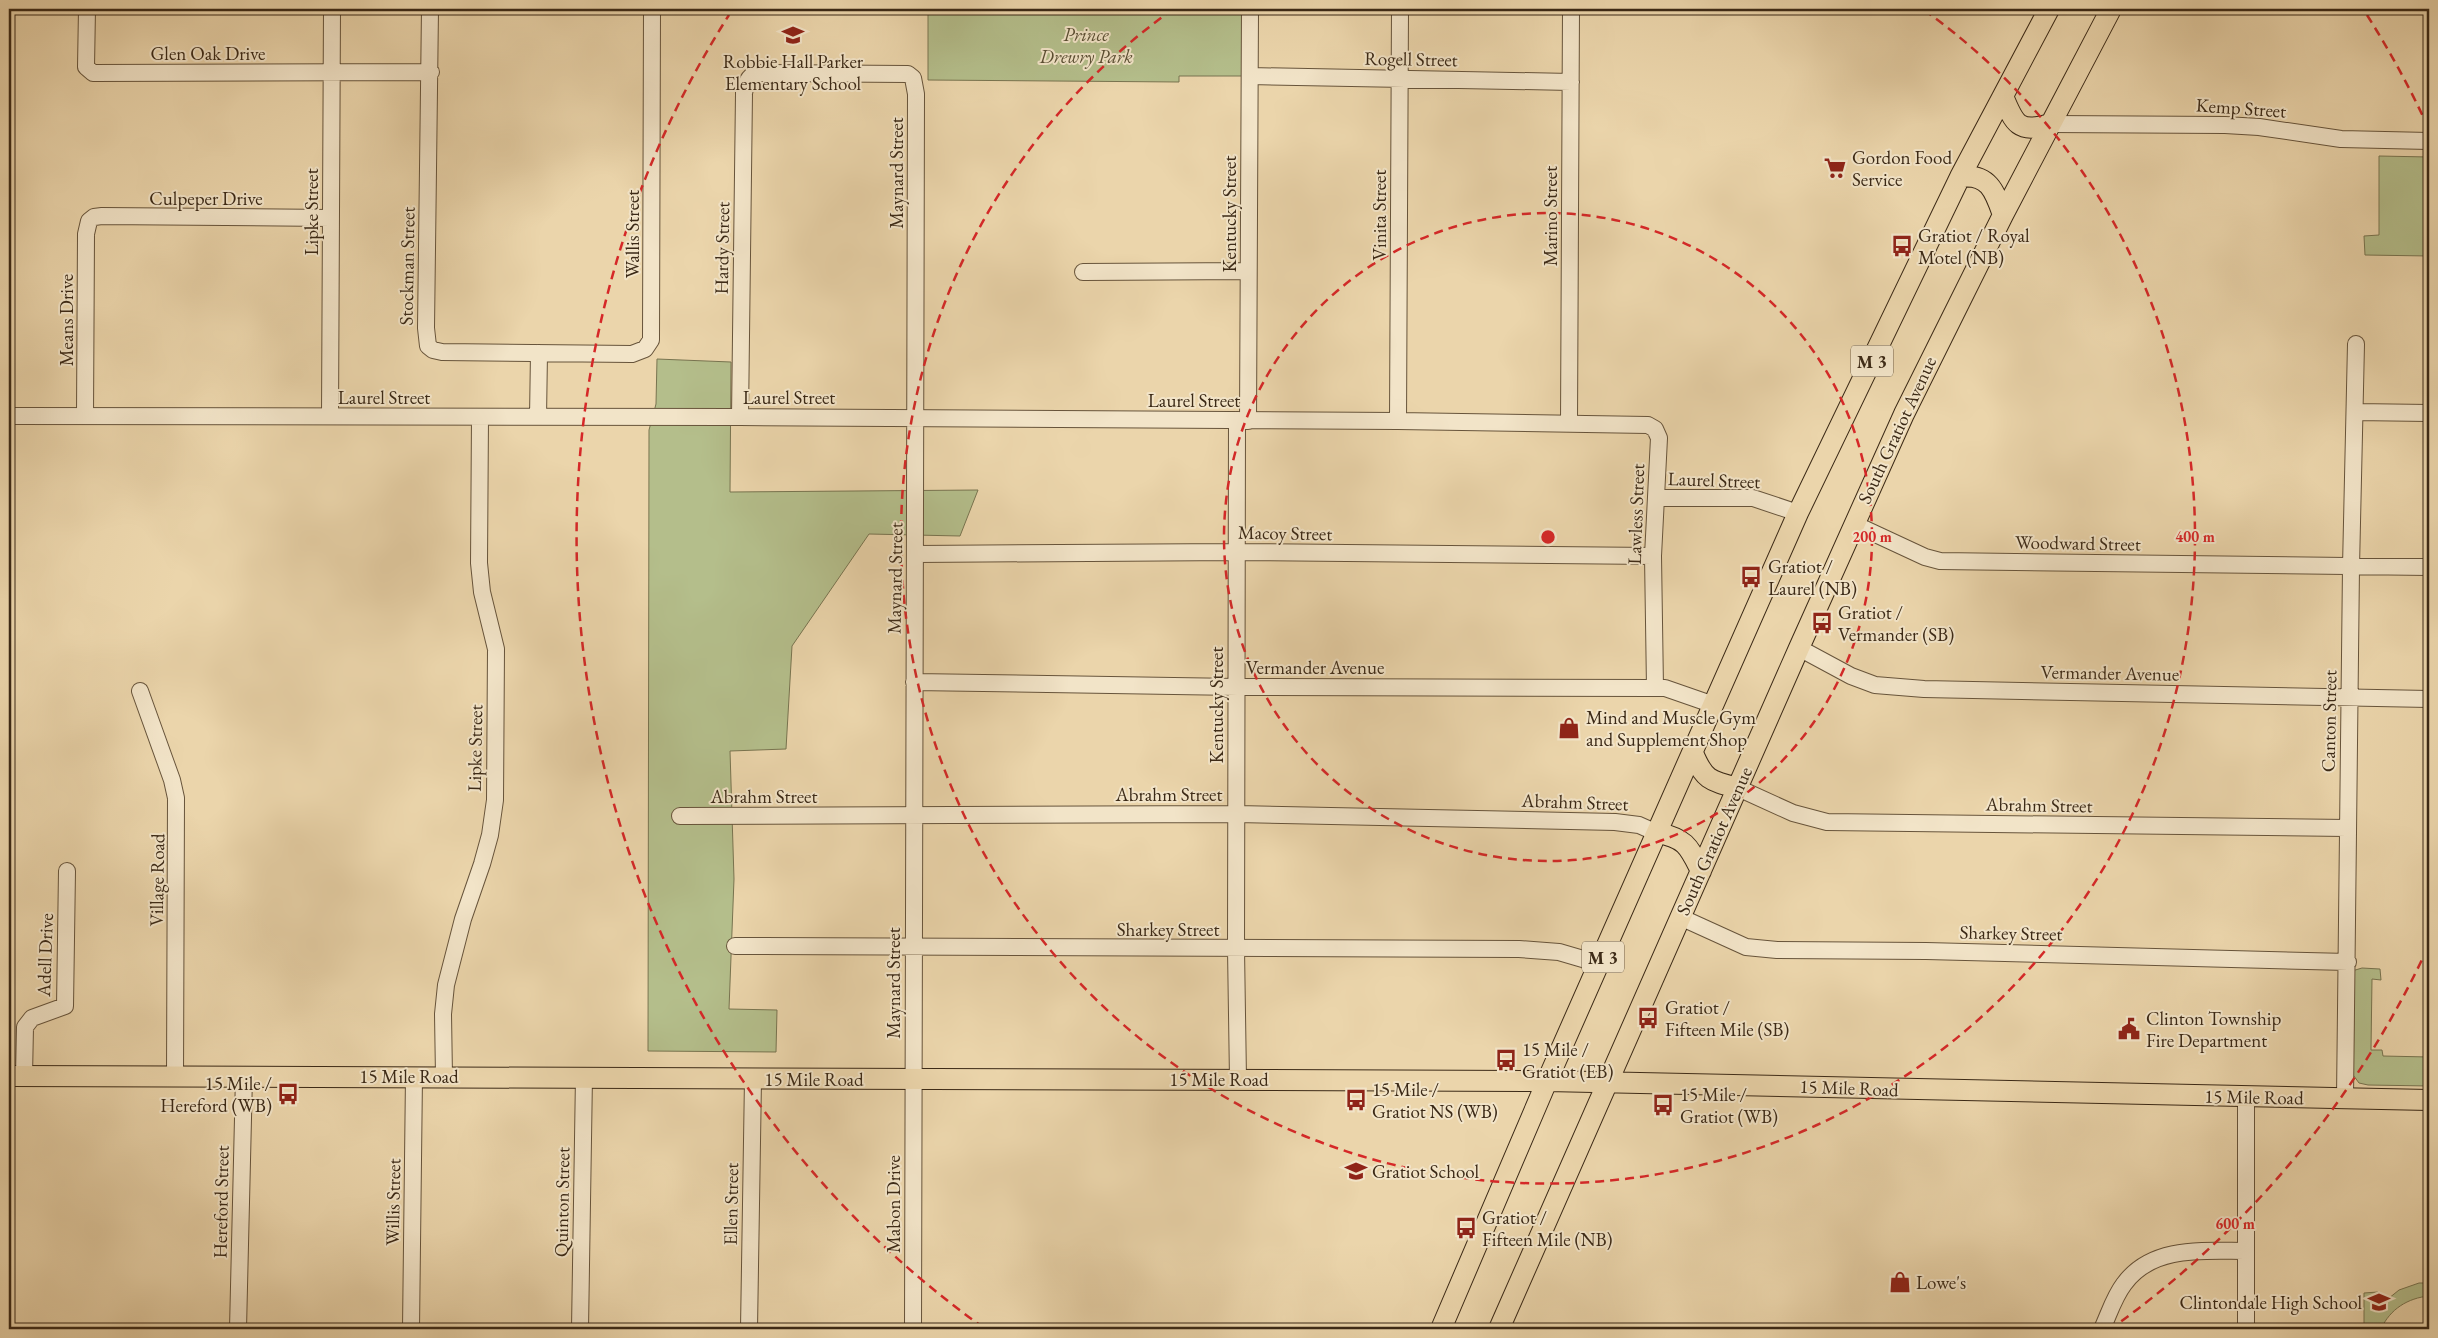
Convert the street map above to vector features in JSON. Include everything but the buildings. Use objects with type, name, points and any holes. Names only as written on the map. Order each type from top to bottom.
[{"type":"main road","name":"M 3","points":[[1441,1329],[1547,1080],[1600,964],[1798,513],[1960,177],[2049,9]]},
{"type":"main road","name":"South Gratiot Avenue","points":[[1499,1329],[1798,648],[1930,360],[2050,124],[2112,9]]},
{"type":"main road","points":[[2004,96],[2012,116],[2018,124],[2026,128],[2036,128],[2050,124]]},
{"type":"main road","points":[[1960,177],[1971,176],[1984,180],[1997,198],[2003,215]]},
{"type":"main road","points":[[1693,753],[1699,768],[1706,777],[1714,782],[1738,788]]},
{"type":"main road","points":[[1657,833],[1678,837],[1685,842],[1701,872]]},
{"type":"main road","name":"15 Mile Road","points":[[17,1076],[1547,1080],[2246,1098],[2429,1100]]},
{"type":"street","name":"Glen Oak Drive","points":[[87,9],[86,67],[93,73],[332,72]]},
{"type":"street","name":"Lipke Street","points":[[330,416],[332,9]]},
{"type":"street","name":"Stockman Street","points":[[430,9],[431,72],[426,328],[428,346],[442,352],[539,354]]},
{"type":"street","name":"Wallis Street","points":[[539,354],[632,354],[645,350],[651,340],[652,9]]},
{"type":"street","name":"Kentucky Street","points":[[1238,1079],[1236,949],[1236,552],[1248,271],[1250,9]]},
{"type":"street","name":"Vinita Street","points":[[1398,421],[1400,9]]},
{"type":"street","name":"Marino Street","points":[[1569,423],[1571,9]]},
{"type":"street","points":[[332,72],[431,72]]},
{"type":"street","name":"Maynard Street","points":[[748,80],[750,75],[756,73],[899,73],[908,74],[913,78],[916,94],[913,1078]]},
{"type":"street","name":"Rogell Street","points":[[1250,76],[1571,82]]},
{"type":"street","name":"Hardy Street","points":[[740,417],[744,94],[748,80]]},
{"type":"street","name":"Kemp Street","points":[[2050,124],[2233,125],[2341,139],[2429,141]]},
{"type":"street","name":"Culpeper Drive","points":[[86,226],[94,217],[102,216],[331,218]]},
{"type":"street","name":"Means Drive","points":[[85,415],[86,226]]},
{"type":"street","points":[[1083,272],[1248,271]]},
{"type":"street","name":"Canton Street","points":[[2345,1098],[2348,962],[2347,828],[2356,344]]},
{"type":"street","points":[[538,417],[539,354]]},
{"type":"street","points":[[2355,412],[2429,413]]},
{"type":"street","name":"Laurel Street","points":[[9,416],[740,417],[1569,423]]},
{"type":"street","name":"Lipke Street","points":[[444,1076],[443,1014],[446,985],[463,919],[486,849],[495,800],[496,649],[482,592],[478,563],[480,417]]},
{"type":"street","name":"Lawless Street","points":[[1569,423],[1648,425],[1655,429],[1659,438],[1653,556],[1655,688]]},
{"type":"street","name":"Laurel Street","points":[[1657,498],[1752,498],[1798,513]]},
{"type":"street","name":"Woodward Street","points":[[1854,524],[1925,557],[1940,561],[2429,568]]},
{"type":"street","name":"Macoy Street","points":[[916,554],[1236,552],[1653,556]]},
{"type":"street","name":"Vermander Avenue","points":[[1798,648],[1851,676],[1875,685],[1924,690],[2429,699]]},
{"type":"street","name":"Vermander Avenue","points":[[914,682],[1666,688],[1714,705]]},
{"type":"street","name":"Village Road","points":[[140,691],[172,780],[176,798],[175,1076]]},
{"type":"street","name":"Abrahm Street","points":[[1738,788],[1793,813],[1827,822],[2347,828]]},
{"type":"street","name":"Abrahm Street","points":[[680,816],[1236,814],[1608,822],[1639,825],[1657,833]]},
{"type":"street","name":"Adell Drive","points":[[17,1076],[25,1027],[32,1018],[65,1006],[67,871]]},
{"type":"street","name":"Sharkey Street","points":[[1680,917],[1746,947],[1777,950],[1917,951],[2348,962]]},
{"type":"street","name":"Sharkey Street","points":[[735,946],[1541,950],[1559,952],[1600,964]]},
{"type":"street","name":"Hereford Street","points":[[238,1329],[244,1076]]},
{"type":"street","name":"Willis Street","points":[[411,1329],[414,1076]]},
{"type":"street","name":"Quinton Street","points":[[580,1329],[584,1076]]},
{"type":"street","name":"Mabon Drive","points":[[913,1078],[913,1329]]},
{"type":"street","name":"Ellen Street","points":[[749,1329],[752,1079]]},
{"type":"street","points":[[2246,1098],[2246,1329]]},
{"type":"street","points":[[2102,1329],[2125,1283],[2157,1259],[2177,1252],[2246,1251]]},
{"type":"green space","name":"Prince Drewry Park","points":[[928,9],[1244,9],[1244,76],[1179,76],[1179,82],[928,80]]},
{"type":"green space","points":[[2379,156],[2429,157],[2429,256],[2365,255],[2364,236],[2379,235]]},
{"type":"green space","points":[[657,359],[731,362],[730,492],[978,490],[960,536],[869,534],[792,646],[786,749],[730,751],[734,879],[729,1009],[777,1010],[776,1052],[648,1051],[649,430],[656,404]]},
{"type":"green space","points":[[2362,968],[2380,969],[2381,980],[2372,979],[2371,1050],[2382,1050],[2383,1056],[2429,1057],[2429,1086],[2368,1085],[2359,1083],[2351,1072],[2352,971]]},
{"type":"green space","points":[[2419,1283],[2429,1283],[2429,1296],[2414,1299],[2400,1306],[2389,1316],[2381,1329],[2364,1329],[2364,1293],[2378,1292],[2378,1307],[2399,1290]]},
{"type":"place","name":"Robbie Hall Parker Elementary School","points":[[793,35]]},
{"type":"place","name":"Gordon Food Service","points":[[1835,168]]},
{"type":"place","name":"Gratiot / Royal Motel (NB)","points":[[1902,246]]},
{"type":"place","name":"Gratiot / Laurel (NB)","points":[[1751,577]]},
{"type":"place","name":"Gratiot / Vermander (SB)","points":[[1822,623]]},
{"type":"place","name":"Mind and Muscle Gym and Supplement Shop","points":[[1569,728]]},
{"type":"place","name":"Gratiot / Fifteen Mile (SB)","points":[[1648,1018]]},
{"type":"place","name":"Clinton Township Fire Department","points":[[2129,1029]]},
{"type":"place","name":"15 Mile / Gratiot (EB)","points":[[1506,1060]]},
{"type":"place","name":"15 Mile / Hereford (WB)","points":[[288,1094]]},
{"type":"place","name":"15 Mile / Gratiot NS (WB)","points":[[1356,1100]]},
{"type":"place","name":"15 Mile / Gratiot (WB)","points":[[1663,1105]]},
{"type":"place","name":"Gratiot School","points":[[1356,1171]]},
{"type":"place","name":"Gratiot / Fifteen Mile (NB)","points":[[1466,1228]]},
{"type":"place","name":"Lowe's","points":[[1900,1282]]},
{"type":"place","name":"Clintondale High School","points":[[2379,1302]]}]
